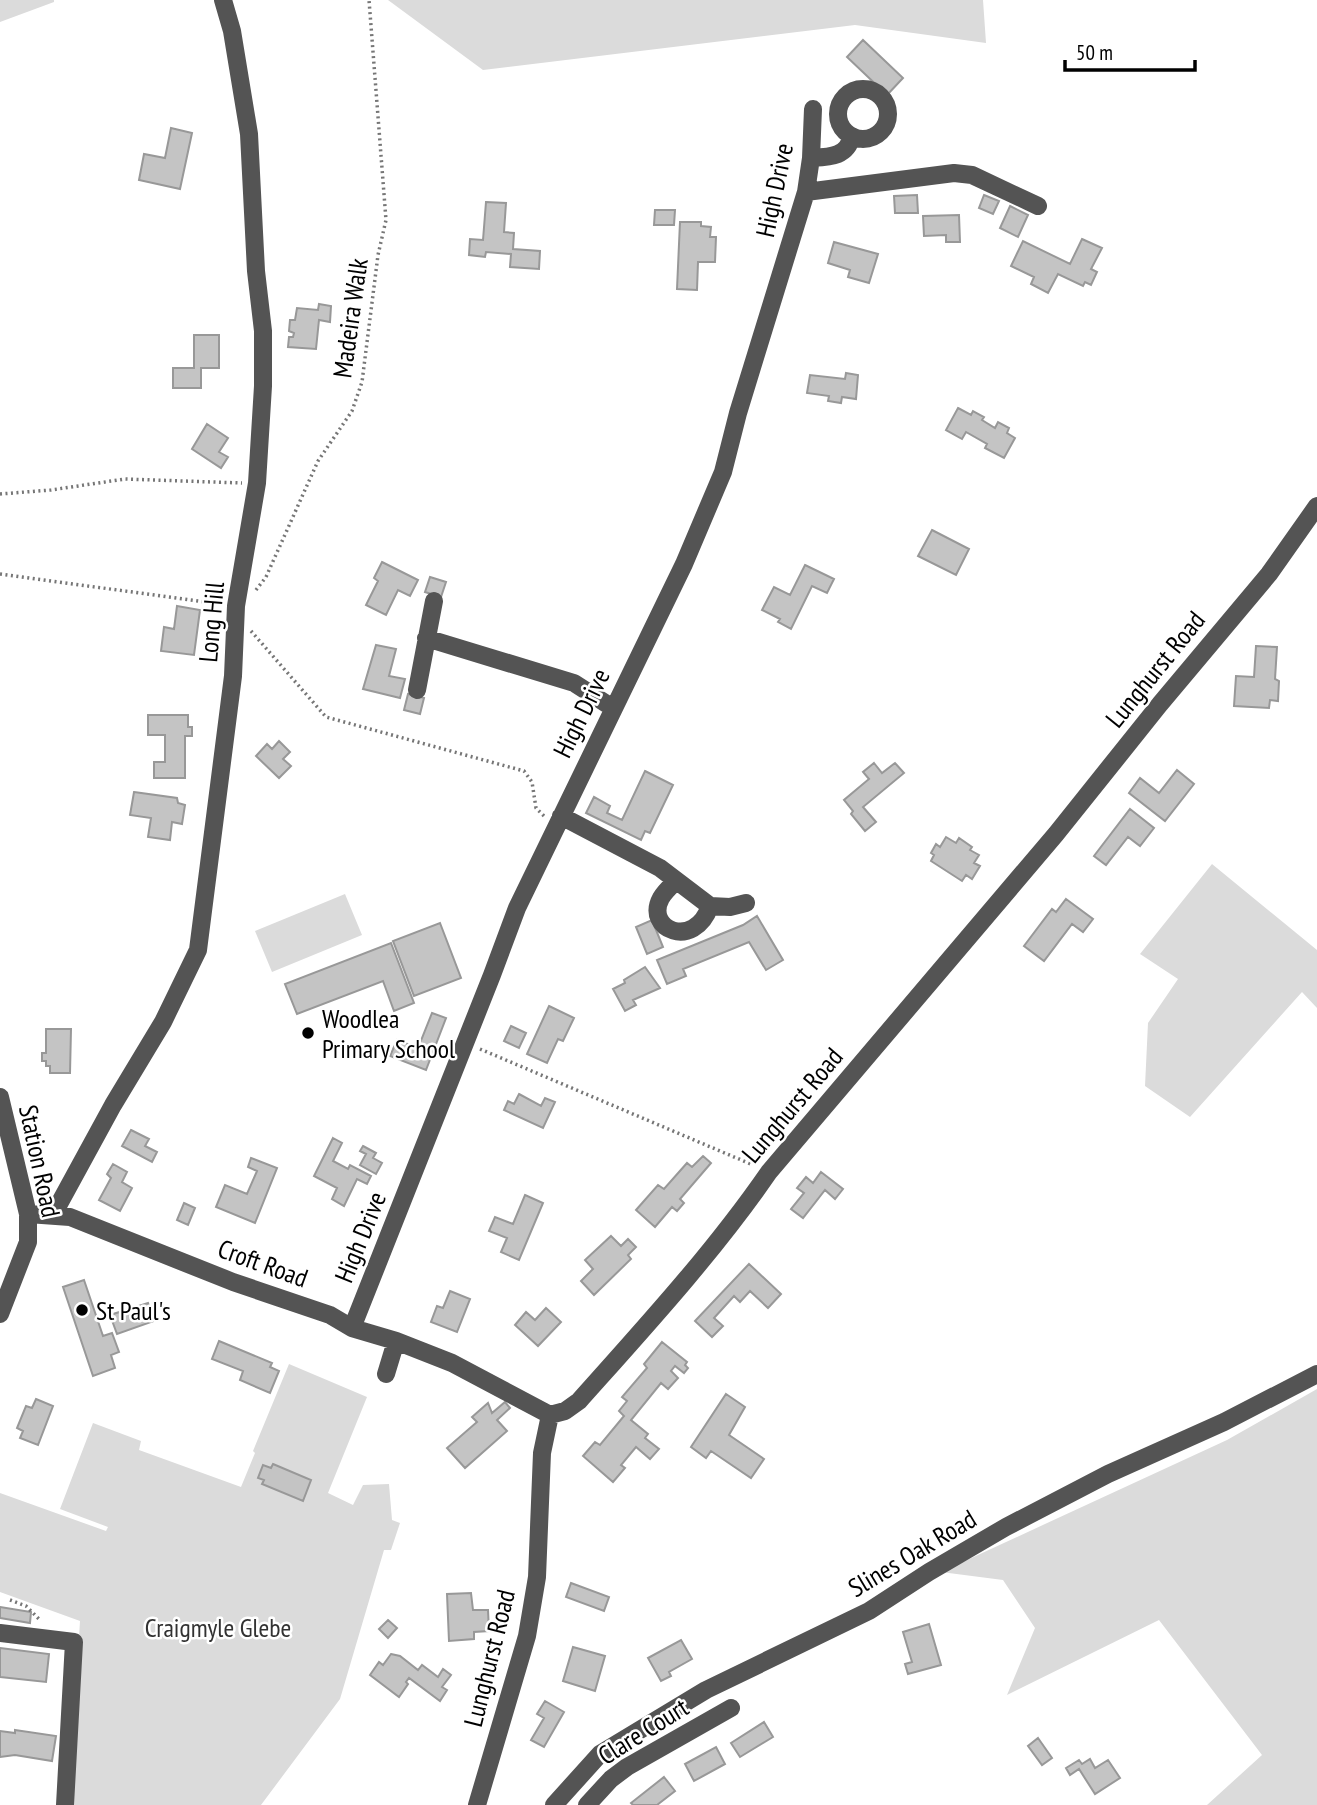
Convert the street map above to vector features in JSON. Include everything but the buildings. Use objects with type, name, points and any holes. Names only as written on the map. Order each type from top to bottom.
[{"type":"street","name":"Long Hill","points":[[52,1214],[163,1022],[198,950],[233,676],[236,610],[257,483],[263,386],[263,331],[256,271],[249,134],[232,31],[223,0]]},
{"type":"street","name":"High Drive","points":[[352,1328],[517,908],[684,564],[723,472],[738,413],[806,192],[811,158],[813,109]]},
{"type":"street","points":[[811,158],[840,155],[850,146],[852,136]]},
{"type":"street","points":[[806,192],[954,173],[972,175],[1038,206]]},
{"type":"street","name":"Lunghurst Road","points":[[477,1805],[527,1636],[537,1577],[542,1453],[550,1415],[565,1411],[579,1401],[738,1217],[769,1171],[1056,834],[1204,649],[1269,574],[1317,506]]},
{"type":"street","points":[[417,690],[434,601]]},
{"type":"street","points":[[426,638],[574,683],[613,708]]},
{"type":"street","points":[[559,821],[660,868],[710,906],[730,907],[746,903]]},
{"type":"street","points":[[676,881],[660,900],[658,908],[659,916],[666,927],[681,933],[689,931],[706,918],[710,906]]},
{"type":"street","name":"Station Road","points":[[0,1097],[28,1214],[28,1242],[0,1314]]},
{"type":"street","name":"Croft Road","points":[[28,1214],[70,1217],[233,1282],[330,1315],[352,1328],[396,1341],[452,1363],[550,1415]]},
{"type":"street","points":[[386,1374],[396,1341]]},
{"type":"street","name":"Slines Oak Road","points":[[554,1805],[600,1754],[706,1690],[869,1611],[1006,1527],[1317,1374]]},
{"type":"street","points":[[0,1633],[74,1642],[65,1805]]},
{"type":"street","name":"Clare Court","points":[[587,1805],[611,1779],[627,1767],[731,1708]]},
{"type":"path","name":"Madeira Walk","points":[[236,610],[247,602],[266,577],[318,461],[352,411],[362,382],[378,255],[386,220],[369,0]]},
{"type":"path","points":[[0,494],[51,491],[125,480],[257,483]]},
{"type":"path","points":[[0,574],[236,610],[326,717],[524,771],[532,782],[536,808],[559,821]]},
{"type":"path","points":[[465,1042],[769,1171]]},
{"type":"path","points":[[10,1600],[26,1606],[43,1623],[45,1638]]},
{"type":"green space","points":[[0,0],[54,0],[54,2],[0,22]]},
{"type":"green space","points":[[388,0],[983,0],[986,43],[855,25],[483,70]]},
{"type":"green space","points":[[1212,864],[1317,950],[1317,1008],[1302,992],[1190,1117],[1145,1086],[1148,1023],[1178,979],[1140,954]]},
{"type":"green space","points":[[345,894],[362,935],[272,972],[255,931]]},
{"type":"green space","name":"Craigmyle Glebe","points":[[289,1364],[367,1397],[328,1493],[353,1505],[363,1485],[389,1484],[392,1520],[400,1523],[391,1550],[384,1550],[340,1699],[261,1805],[69,1805],[80,1621],[0,1592],[0,1493],[106,1531],[108,1527],[60,1509],[93,1423],[141,1441],[139,1450],[241,1487]]},
{"type":"green space","points":[[1317,1389],[1317,1805],[1207,1805],[1262,1755],[1159,1620],[1007,1695],[1035,1628],[1003,1580],[941,1572],[1227,1440]]},
{"type":"place","name":"Woodlea Primary School","points":[[308,1033]]},
{"type":"place","name":"St Paul's","points":[[82,1310]]}]
